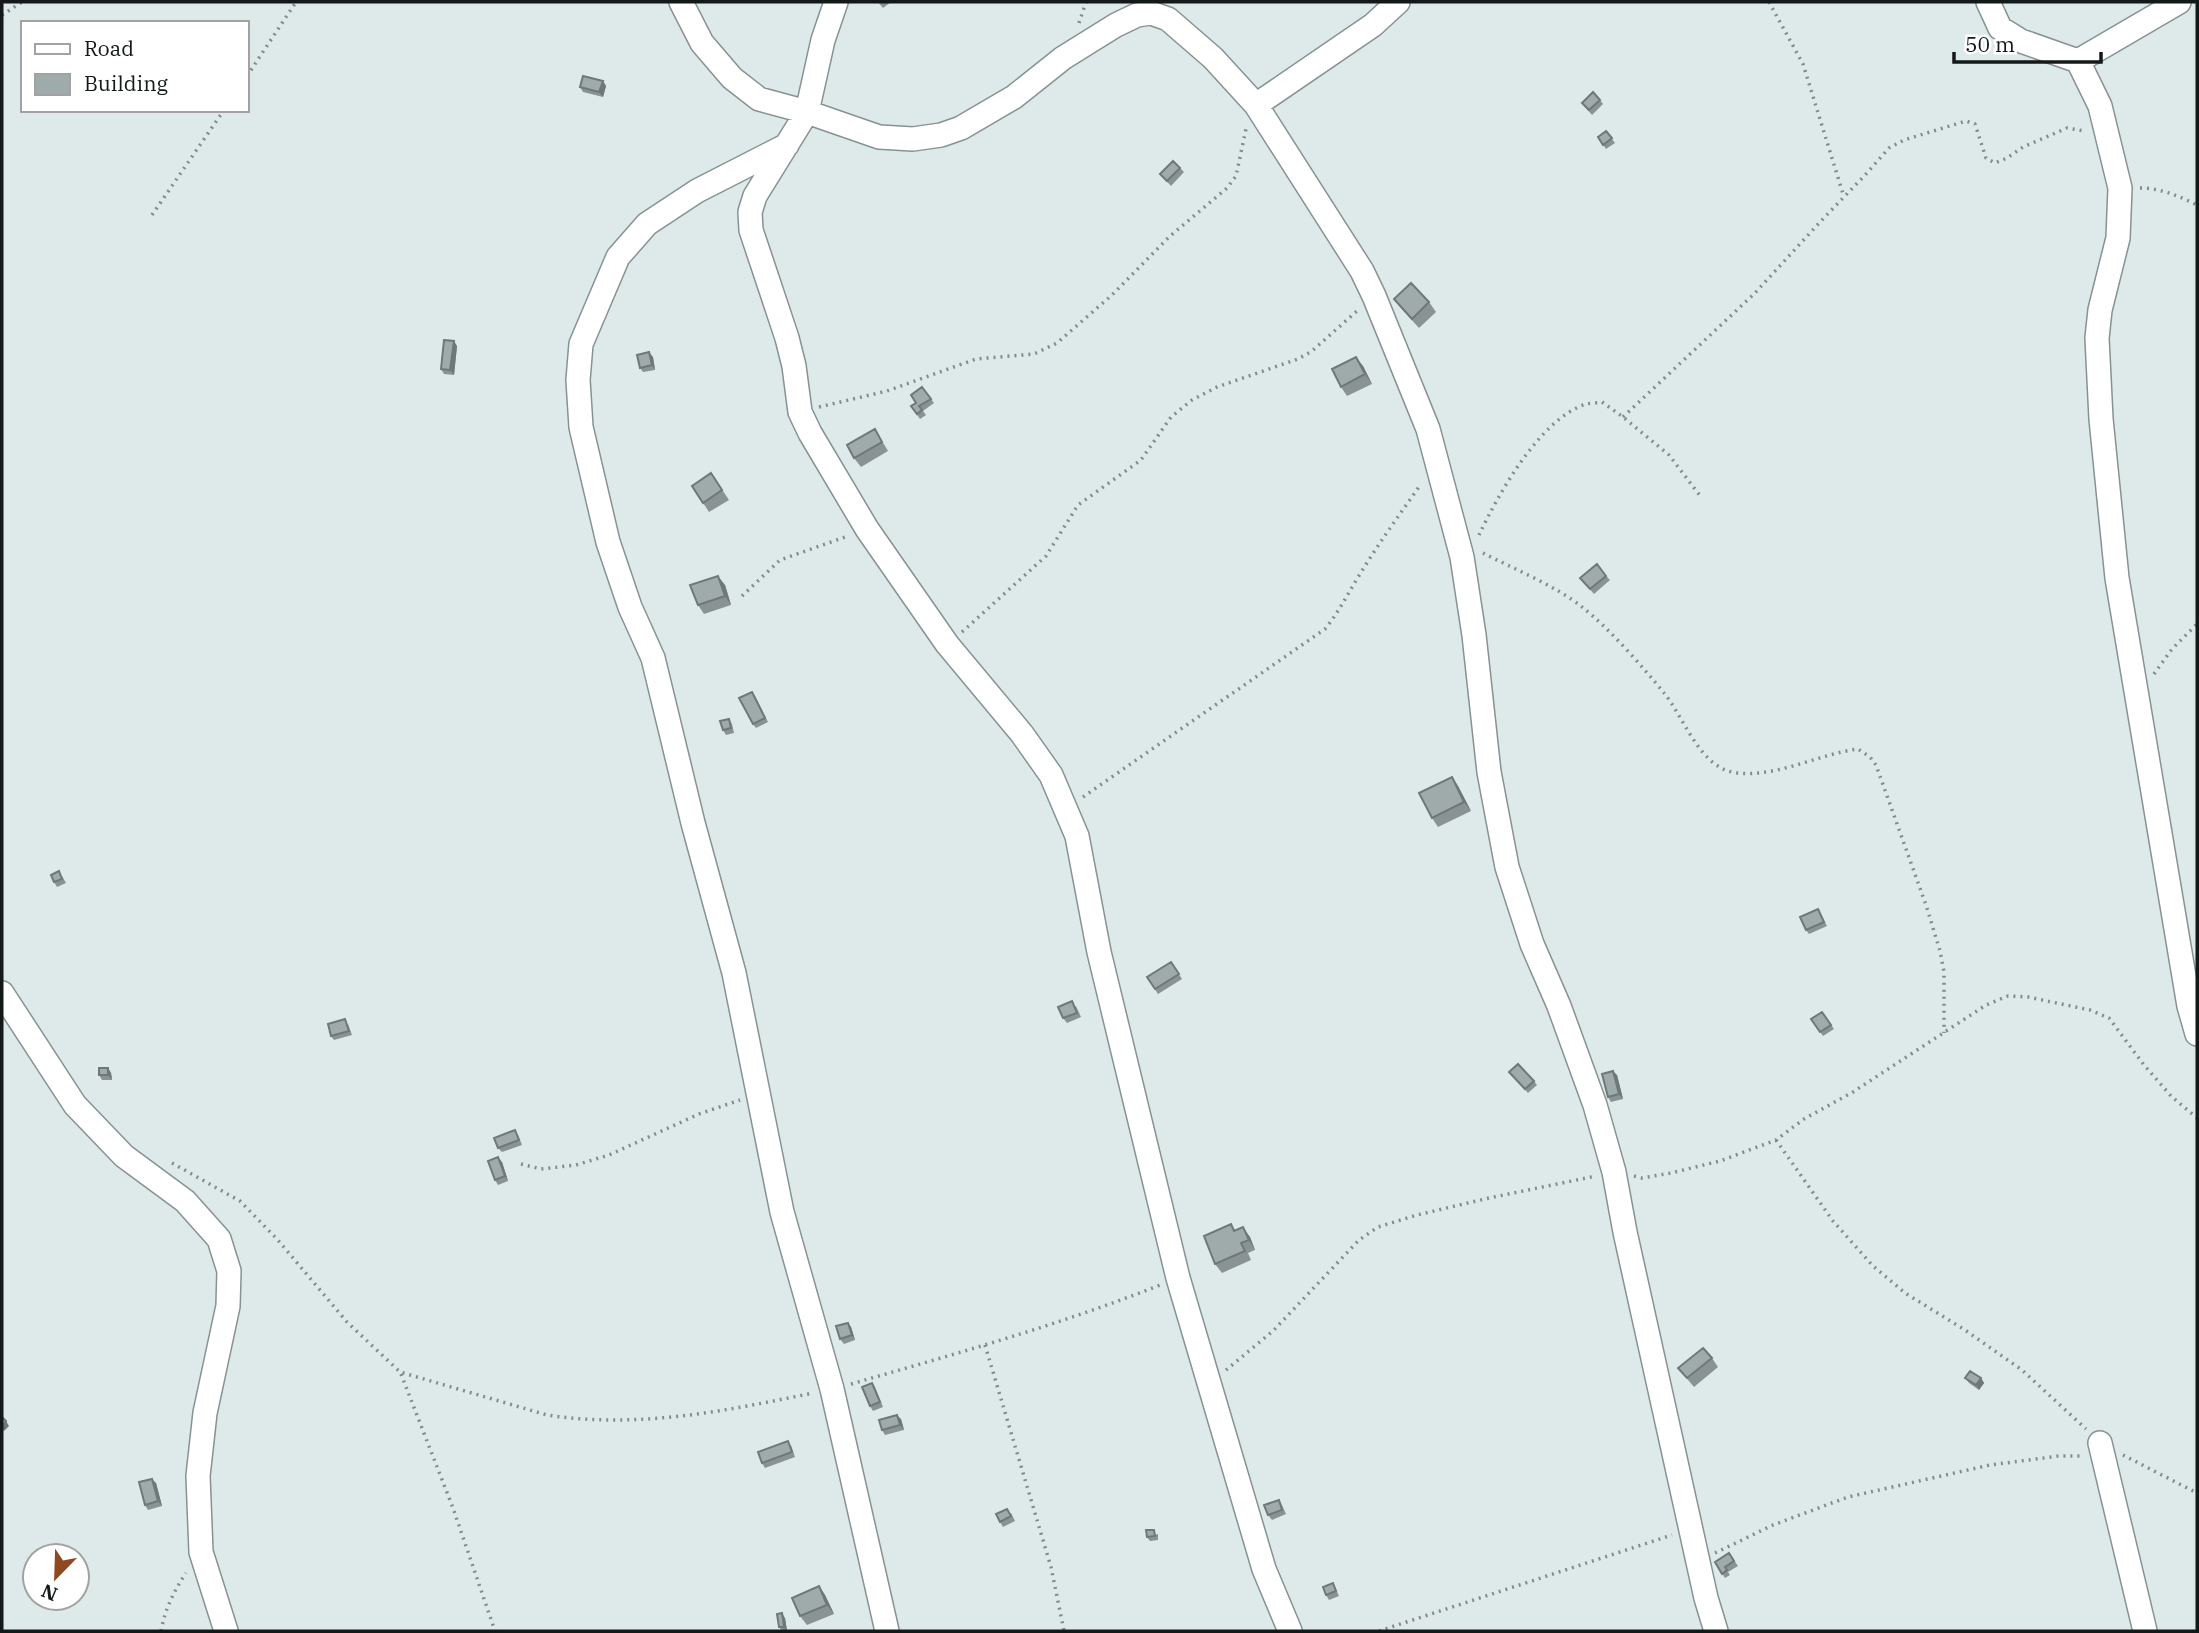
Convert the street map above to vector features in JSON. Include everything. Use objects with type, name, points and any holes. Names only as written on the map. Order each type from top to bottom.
[{"type":"street","points":[[681,2],[702,43],[732,78],[759,99],[879,137],[941,135],[961,128],[1014,97],[1063,58],[1116,25],[1137,15],[1151,13],[1168,19],[1213,58],[1256,105],[1362,271],[1428,429],[1465,543],[1489,772],[1507,867],[1532,944],[1575,1047],[1614,1172],[1698,1561],[1716,1631]]},
{"type":"street","points":[[836,2],[823,40],[807,112],[755,196],[750,212],[751,230],[794,366],[800,412],[867,529],[947,645],[1022,734],[1051,775],[1077,836],[1099,952],[1178,1278],[1264,1569],[1290,1631]]},
{"type":"street","points":[[1256,105],[1373,24],[1398,2]]},
{"type":"street","points":[[1988,2],[2000,27],[2021,41],[2078,61],[2100,106],[2120,188],[2118,238],[2100,310],[2096,338],[2112,541],[2135,693],[2189,1006],[2197,1034]]},
{"type":"street","points":[[2078,61],[2179,2]]},
{"type":"street","points":[[789,144],[697,191],[648,224],[618,257],[581,344],[578,380],[581,427],[608,542],[630,607],[653,658],[693,823],[734,972],[782,1212],[832,1389],[887,1631]]},
{"type":"street","points":[[2,993],[75,1105],[124,1156],[185,1201],[219,1239],[229,1270],[228,1306],[204,1426],[198,1476],[201,1552],[226,1631]]},
{"type":"street","points":[[2102,1449],[2145,1631]]},
{"type":"path","points":[[2,15],[23,2]]},
{"type":"path","points":[[248,74],[296,2]]},
{"type":"path","points":[[1769,2],[1803,64],[1844,197]]},
{"type":"path","points":[[800,412],[887,391],[976,359],[1034,354],[1057,343],[1112,295],[1169,237],[1227,188],[1236,176],[1247,128],[1256,105]]},
{"type":"path","points":[[152,215],[223,112]]},
{"type":"path","points":[[1623,417],[1755,293],[1888,148],[1966,121],[1975,124],[1986,158],[1995,163],[2023,147],[2067,128],[2088,131],[2110,144]]},
{"type":"path","points":[[2120,188],[2151,188],[2180,196],[2197,205]]},
{"type":"path","points":[[947,645],[1046,556],[1078,505],[1141,460],[1171,417],[1192,400],[1217,387],[1305,355],[1374,296]]},
{"type":"path","points":[[1701,497],[1668,455],[1623,417],[1602,402],[1585,404],[1555,422],[1519,464],[1465,543],[1582,607],[1664,693],[1693,741],[1715,763],[1729,771],[1748,774],[1858,749],[1870,757],[1876,765],[1940,951],[1944,972],[1944,1033]]},
{"type":"path","points":[[1066,809],[1325,629],[1337,615],[1385,534],[1437,463]]},
{"type":"path","points":[[743,596],[780,559],[867,529]]},
{"type":"path","points":[[2135,693],[2197,624]]},
{"type":"path","points":[[1209,1384],[1273,1331],[1359,1240],[1378,1227],[1489,1198],[1614,1172],[1642,1178],[1720,1161],[1776,1140],[1804,1119],[1853,1092],[1986,1005],[2008,996],[2028,997],[2090,1010],[2109,1018],[2162,1086],[2197,1118]]},
{"type":"path","points":[[521,1164],[541,1169],[576,1166],[699,1114],[758,1094]]},
{"type":"path","points":[[1776,1140],[1833,1221],[1872,1265],[1905,1293],[2022,1370],[2102,1449],[2197,1493]]},
{"type":"path","points":[[168,1160],[240,1201],[277,1239],[347,1322],[400,1372],[453,1508],[495,1631]]},
{"type":"path","points":[[400,1372],[547,1415],[640,1420],[709,1414],[832,1389],[985,1345],[1101,1309],[1178,1278]]},
{"type":"path","points":[[985,1345],[1051,1567],[1064,1631]]},
{"type":"path","points":[[1698,1561],[1773,1525],[1848,1497],[1990,1465],[2102,1449]]},
{"type":"path","points":[[1379,1631],[1691,1529]]},
{"type":"path","points":[[161,1631],[163,1617],[175,1589],[201,1552]]},
{"type":"building","points":[[583,76],[603,81],[599,92],[580,87]]},
{"type":"building","points":[[1593,92],[1600,100],[1589,110],[1582,103]]},
{"type":"building","points":[[1606,131],[1612,138],[1603,145],[1598,137]]},
{"type":"building","points":[[1173,161],[1180,168],[1167,181],[1160,174]]},
{"type":"building","points":[[1411,283],[1429,302],[1412,319],[1394,299]]},
{"type":"building","points":[[444,340],[454,341],[450,370],[441,369]]},
{"type":"building","points":[[649,352],[652,365],[640,368],[637,355]]},
{"type":"building","points":[[1356,357],[1365,374],[1341,387],[1332,369]]},
{"type":"building","points":[[922,387],[931,399],[919,406],[922,410],[917,414],[911,406],[916,403],[911,395]]},
{"type":"building","points":[[875,429],[882,442],[854,458],[847,445]]},
{"type":"building","points":[[711,473],[722,490],[703,503],[692,486]]},
{"type":"building","points":[[1597,564],[1606,576],[1590,589],[1580,578]]},
{"type":"building","points":[[718,576],[725,596],[698,605],[690,585]]},
{"type":"building","points":[[752,692],[765,718],[753,724],[739,698]]},
{"type":"building","points":[[729,719],[731,728],[723,730],[720,721]]},
{"type":"building","points":[[1452,777],[1464,802],[1432,818],[1419,793]]},
{"type":"building","points":[[59,871],[62,879],[54,882],[51,875]]},
{"type":"building","points":[[1818,909],[1824,922],[1806,930],[1800,917]]},
{"type":"building","points":[[1171,962],[1179,974],[1155,989],[1147,977]]},
{"type":"building","points":[[1072,1001],[1077,1013],[1063,1018],[1058,1007]]},
{"type":"building","points":[[1822,1012],[1831,1025],[1820,1032],[1811,1019]]},
{"type":"building","points":[[345,1019],[349,1031],[331,1036],[328,1024]]},
{"type":"building","points":[[1518,1064],[1534,1081],[1525,1089],[1509,1072]]},
{"type":"building","points":[[99,1068],[108,1068],[108,1075],[99,1075]]},
{"type":"building","points":[[1613,1071],[1619,1094],[1608,1097],[1602,1074]]},
{"type":"building","points":[[515,1130],[519,1140],[498,1148],[494,1138]]},
{"type":"building","points":[[498,1157],[505,1176],[495,1180],[488,1161]]},
{"type":"building","points":[[1231,1224],[1234,1231],[1243,1227],[1249,1240],[1241,1243],[1245,1251],[1215,1264],[1204,1236]]},
{"type":"building","points":[[848,1323],[852,1335],[840,1339],[836,1326]]},
{"type":"building","points":[[1703,1348],[1712,1358],[1687,1378],[1678,1368]]},
{"type":"building","points":[[1970,1371],[1981,1378],[1976,1385],[1965,1378]]},
{"type":"building","points":[[872,1383],[880,1402],[870,1406],[862,1387]]},
{"type":"building","points":[[897,1415],[900,1425],[882,1430],[879,1420]]},
{"type":"building","points":[[788,1441],[792,1452],[762,1463],[758,1452]]},
{"type":"building","points":[[152,1479],[158,1501],[145,1505],[139,1482]]},
{"type":"building","points":[[1279,1500],[1282,1510],[1268,1515],[1264,1505]]},
{"type":"building","points":[[1007,1509],[1011,1516],[1000,1522],[996,1514]]},
{"type":"building","points":[[1146,1530],[1154,1530],[1155,1536],[1147,1537]]},
{"type":"building","points":[[1729,1553],[1734,1561],[1725,1567],[1727,1570],[1722,1574],[1715,1562]]},
{"type":"building","points":[[1333,1583],[1336,1591],[1326,1595],[1323,1587]]},
{"type":"building","points":[[819,1586],[827,1605],[800,1616],[792,1598]]},
{"type":"building","points":[[782,1613],[784,1627],[779,1627],[777,1614]]}]
